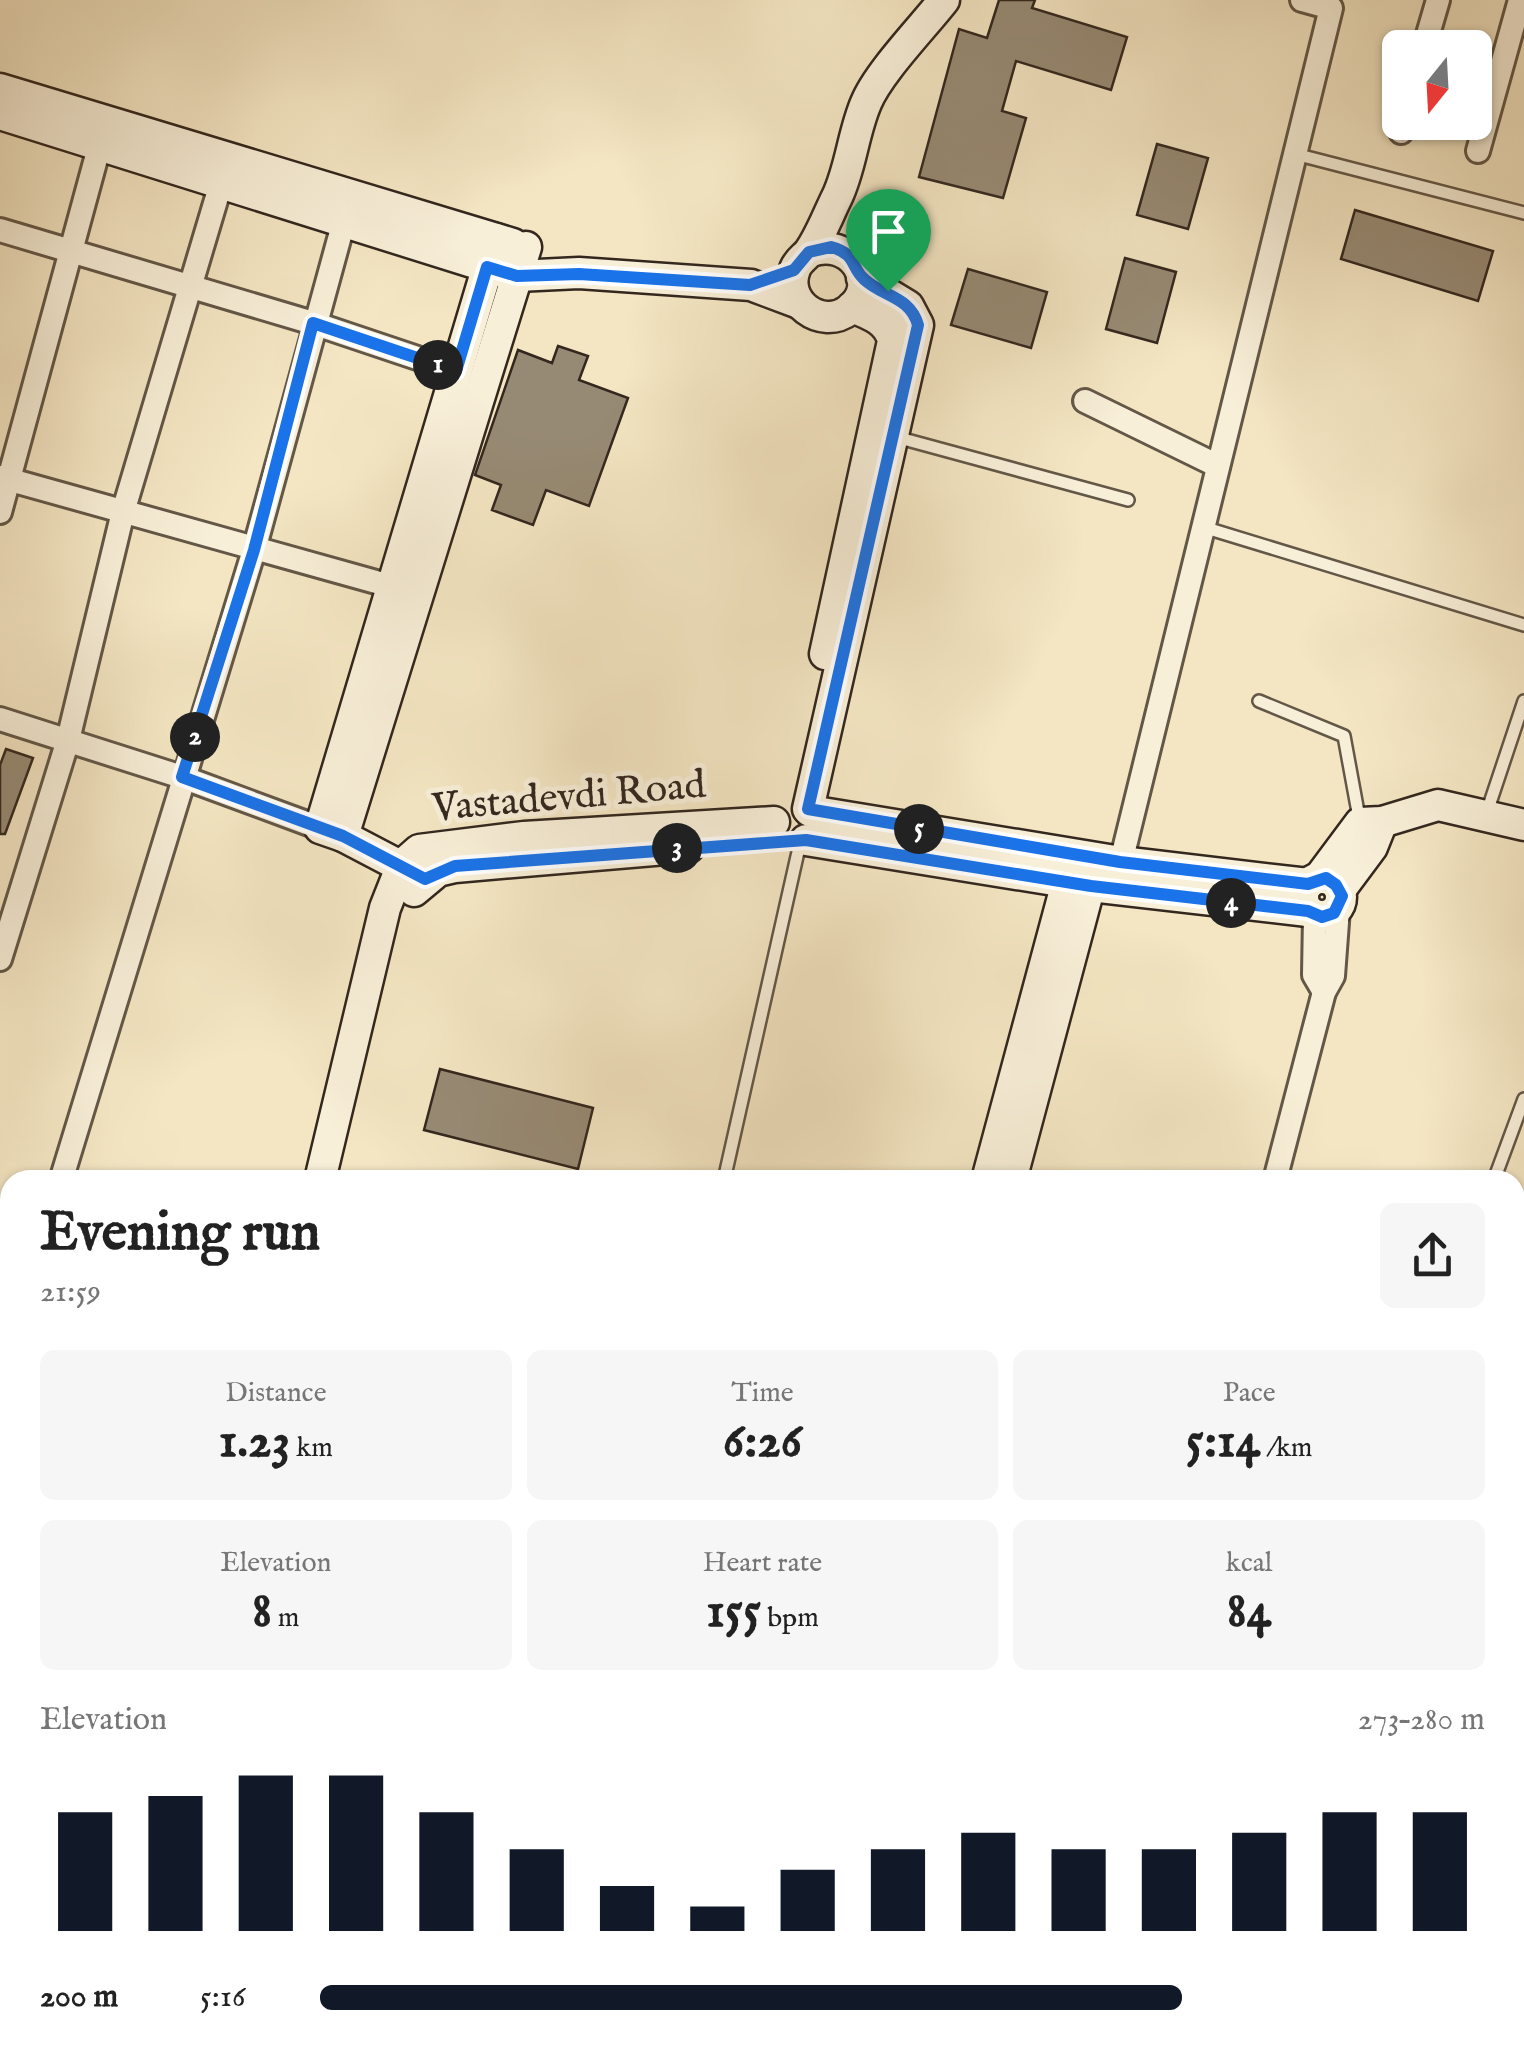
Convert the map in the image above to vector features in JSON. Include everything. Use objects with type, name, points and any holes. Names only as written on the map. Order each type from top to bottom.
[{"type":"street","points":[[799,303],[794,293],[801,261],[839,192],[866,100],[944,0]]},
{"type":"street","points":[[990,1170],[1203,527],[1331,4],[1302,0]]},
{"type":"street","points":[[1429,30],[1438,0]]},
{"type":"street","points":[[1478,151],[1520,0]]},
{"type":"street","points":[[0,89],[225,170],[522,262],[579,274],[750,285],[799,303],[817,316],[828,317],[854,279],[839,192]]},
{"type":"street","points":[[0,114],[100,144],[225,170],[344,221],[492,253]]},
{"type":"street","points":[[0,512],[5,479],[100,144]]},
{"type":"street","points":[[0,959],[68,740],[123,512],[225,170]]},
{"type":"street","points":[[64,1170],[254,550],[344,221]]},
{"type":"street","points":[[0,230],[313,323],[456,371]]},
{"type":"street","points":[[750,285],[831,247],[874,316],[891,330],[893,341],[796,824]]},
{"type":"street","points":[[331,832],[394,586],[492,253]]},
{"type":"street","points":[[331,832],[522,262]]},
{"type":"street","points":[[796,824],[894,436],[918,325],[908,306],[854,279]]},
{"type":"street","points":[[1085,402],[1218,466]]},
{"type":"street","points":[[5,479],[394,586]]},
{"type":"street","points":[[0,719],[182,777],[331,832],[414,872]]},
{"type":"street","points":[[1278,1170],[1324,992],[1333,976],[1321,898],[1371,822],[1438,805],[1524,824]]},
{"type":"street","name":"Vastadevdi Road","points":[[343,1170],[419,850],[451,844],[796,824],[1321,898]]},
{"type":"street","points":[[1014,1170],[1090,868]]},
{"type":"street","name":"Vastadevdi Road","points":[[322,1170],[384,908],[414,872]]},
{"type":"lane","points":[[1295,154],[1524,214]]},
{"type":"lane","points":[[894,436],[1128,500]]},
{"type":"lane","points":[[1203,527],[1524,625]]},
{"type":"lane","points":[[1259,701],[1344,736],[1371,822]]},
{"type":"lane","points":[[1486,816],[1524,701]]},
{"type":"lane","points":[[726,1170],[796,824]]},
{"type":"lane","points":[[1498,1170],[1524,1099]]},
{"type":"building","points":[[999,0],[1035,0],[1032,8],[1127,37],[1111,90],[1016,61],[1002,111],[1026,118],[1003,198],[919,177],[959,29],[987,38]]},
{"type":"building","points":[[1157,144],[1208,158],[1188,229],[1137,215]]},
{"type":"building","points":[[1355,210],[1493,251],[1478,301],[1341,259]]},
{"type":"building","points":[[1125,258],[1176,272],[1157,343],[1106,329]]},
{"type":"building","points":[[968,269],[1047,292],[1031,348],[951,325]]},
{"type":"building","points":[[558,346],[588,356],[579,380],[628,398],[589,506],[546,490],[533,525],[492,510],[501,485],[475,475],[518,350],[552,363]]},
{"type":"building","points":[[6,749],[33,758],[5,834],[0,834],[0,765]]},
{"type":"building","points":[[440,1069],[593,1108],[578,1169],[424,1130]]},
{"type":"route","points":[[831,247],[852,258],[862,278],[888,291],[916,315],[917,334],[808,809],[1120,862],[1308,884],[1326,878],[1332,880],[1342,896],[1334,913],[1322,917],[1308,911],[1091,886],[782,839],[455,866],[438,870],[425,879],[343,836],[182,777],[254,550],[313,323],[456,371],[487,267],[517,276],[579,274],[750,285],[794,270],[809,252],[831,247]]}]
